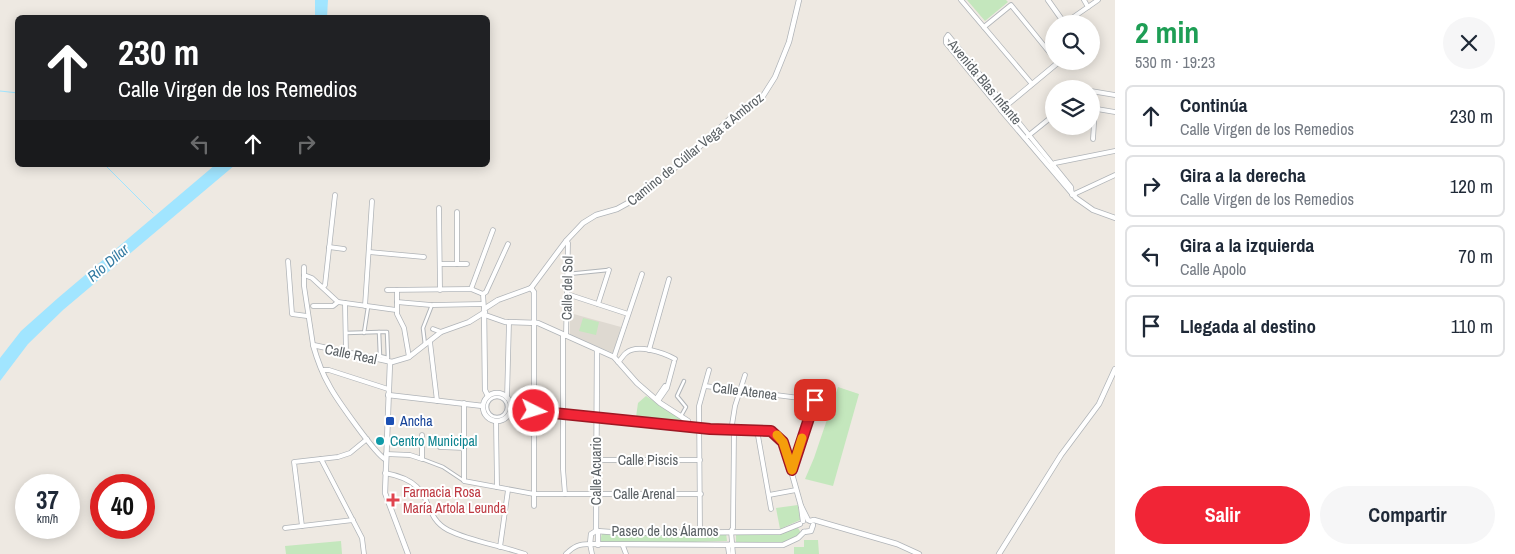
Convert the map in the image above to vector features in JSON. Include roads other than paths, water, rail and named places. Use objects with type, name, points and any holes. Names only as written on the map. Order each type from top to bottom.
[{"type":"street","name":"Camino de Cúllar Vega a Ambroz","points":[[531,288],[566,241],[583,222],[596,215],[617,210],[637,198],[733,116],[763,96],[774,76],[788,42],[799,0]]},
{"type":"street","points":[[961,0],[1032,84]]},
{"type":"street","points":[[1048,0],[1059,15]]},
{"type":"street","points":[[1084,0],[1088,7]]},
{"type":"street","points":[[1077,15],[1098,0]]},
{"type":"street","points":[[984,27],[1011,5],[1045,47]]},
{"type":"street","name":"Avenida Blas Infante","points":[[1072,195],[1071,187],[948,35],[946,43],[1072,195],[1084,205],[1115,218]]},
{"type":"street","points":[[1001,110],[1049,70]]},
{"type":"street","points":[[1100,93],[1115,96]]},
{"type":"street","points":[[1100,109],[1115,112]]},
{"type":"street","points":[[1025,139],[1045,122]]},
{"type":"street","points":[[1048,168],[1053,164],[1115,151]]},
{"type":"street","points":[[1072,195],[1115,175]]},
{"type":"street","points":[[323,287],[325,285],[335,195]]},
{"type":"street","points":[[364,332],[372,201]]},
{"type":"street","points":[[439,208],[440,290]]},
{"type":"street","points":[[457,212],[457,264]]},
{"type":"street","name":"Avenida Blas Infante","points":[[1106,214],[1115,213]]},
{"type":"street","points":[[471,290],[494,230]]},
{"type":"street","name":"Calle del Sol","points":[[565,494],[563,414],[568,274],[568,243],[566,241]]},
{"type":"street","points":[[488,396],[485,390],[483,294],[486,292],[508,244]]},
{"type":"street","points":[[329,246],[344,249]]},
{"type":"street","points":[[369,252],[424,257]]},
{"type":"street","points":[[288,261],[292,314],[307,316]]},
{"type":"street","points":[[440,264],[467,264]]},
{"type":"street","points":[[304,267],[307,316],[312,345],[322,370],[329,386],[367,438],[378,452],[386,457]]},
{"type":"street","points":[[568,274],[609,270],[598,304]]},
{"type":"street","points":[[614,357],[642,274]]},
{"type":"street","points":[[304,276],[312,278],[338,302],[396,310]]},
{"type":"street","points":[[649,350],[669,279]]},
{"type":"street","points":[[531,288],[534,292],[534,506]]},
{"type":"street","name":"Calle Real","points":[[312,345],[390,362],[409,357],[426,346],[441,332],[468,322],[498,300],[531,288]]},
{"type":"street","points":[[387,290],[471,290],[483,294]]},
{"type":"street","points":[[397,290],[396,310],[404,328],[409,357]]},
{"type":"street","points":[[567,294],[628,314]]},
{"type":"street","points":[[312,306],[333,306],[338,302]]},
{"type":"street","points":[[397,302],[484,310],[509,322],[534,323],[565,336],[614,357],[637,383],[657,400],[688,421],[690,426]]},
{"type":"street","points":[[346,303],[346,352]]},
{"type":"street","points":[[426,346],[423,328],[432,305]]},
{"type":"street","points":[[509,322],[507,398],[511,409]]},
{"type":"street","points":[[423,328],[432,328],[441,332]]},
{"type":"street","points":[[346,332],[364,332],[379,332],[387,332],[388,358],[380,356],[379,332]]},
{"type":"street","points":[[430,342],[437,401]]},
{"type":"street","points":[[618,362],[627,352],[636,349],[663,353],[675,360],[667,385],[657,400]]},
{"type":"street","name":"Calle Acuario","points":[[597,350],[596,494],[598,545]]},
{"type":"street","points":[[390,362],[385,493],[408,554]]},
{"type":"street","points":[[999,554],[1061,455],[1099,404],[1115,369]]},
{"type":"street","points":[[322,370],[329,370],[388,389]]},
{"type":"street","points":[[700,531],[699,406],[709,370]]},
{"type":"street","points":[[731,531],[733,528],[732,431],[739,390],[744,375]]},
{"type":"street","points":[[681,416],[686,407],[677,396],[684,381]]},
{"type":"street","name":"Calle Atenea","points":[[705,386],[815,400],[792,470]]},
{"type":"street","points":[[488,396],[500,394],[507,398]]},
{"type":"street","points":[[388,396],[483,406]]},
{"type":"street","points":[[488,396],[483,406],[487,416],[496,421]]},
{"type":"street","points":[[493,398],[502,398],[507,403],[508,409],[501,417],[492,416],[488,411],[487,404],[493,398]]},
{"type":"street","points":[[464,403],[464,481]]},
{"type":"street","points":[[511,409],[732,431],[771,431],[780,438],[792,470],[801,506],[810,522]]},
{"type":"street","points":[[496,421],[506,417],[511,409]]},
{"type":"street","points":[[496,421],[497,487]]},
{"type":"street","points":[[757,430],[771,509]]},
{"type":"street","points":[[422,436],[422,459]]},
{"type":"street","points":[[302,526],[294,462],[350,453],[367,438]]},
{"type":"street","points":[[440,447],[464,448]]},
{"type":"street","name":"Calle Arenal","points":[[386,457],[410,455],[443,467],[464,481],[534,494],[700,494]]},
{"type":"street","points":[[321,459],[362,538],[364,554]]},
{"type":"street","name":"Calle Piscis","points":[[596,460],[700,460]]},
{"type":"street","points":[[385,473],[398,476],[417,486],[430,513],[447,530],[525,554]]},
{"type":"street","points":[[500,547],[508,490]]},
{"type":"street","points":[[768,495],[796,490]]},
{"type":"street","points":[[801,506],[801,529],[804,532]]},
{"type":"street","points":[[285,528],[353,520]]},
{"type":"street","name":"Paseo de los Álamos","points":[[590,544],[624,546],[783,545],[798,538],[804,532],[811,531],[810,522]]},
{"type":"street","name":"Paseo de los Álamos","points":[[597,531],[625,533],[700,531],[780,532],[802,523],[819,522],[897,544],[919,554]]},
{"type":"street","points":[[592,554],[591,534],[597,531]]},
{"type":"street","name":"Paseo de los Álamos","points":[[731,531],[731,544]]},
{"type":"street","points":[[566,554],[576,545],[590,544]]},
{"type":"street","points":[[729,554],[728,547],[731,544]]},
{"type":"street","points":[[731,544],[734,554]]},
{"type":"street","points":[[624,546],[626,554]]},
{"type":"water","points":[[315,0],[328,0],[327,15],[315,15]]},
{"type":"water","name":"Río Dílar","points":[[213,167],[233,167],[63,310],[28,344],[0,381],[0,358],[21,331]]},
{"type":"waterway","points":[[0,91],[15,93]]},
{"type":"waterway","points":[[107,167],[153,213]]},
{"type":"place","name":"Ancha","points":[[390,421]]},
{"type":"place","name":"Centro Municipal","points":[[380,441]]},
{"type":"place","name":"Farmacia Rosa María Artola Leunda","points":[[393,500]]}]
